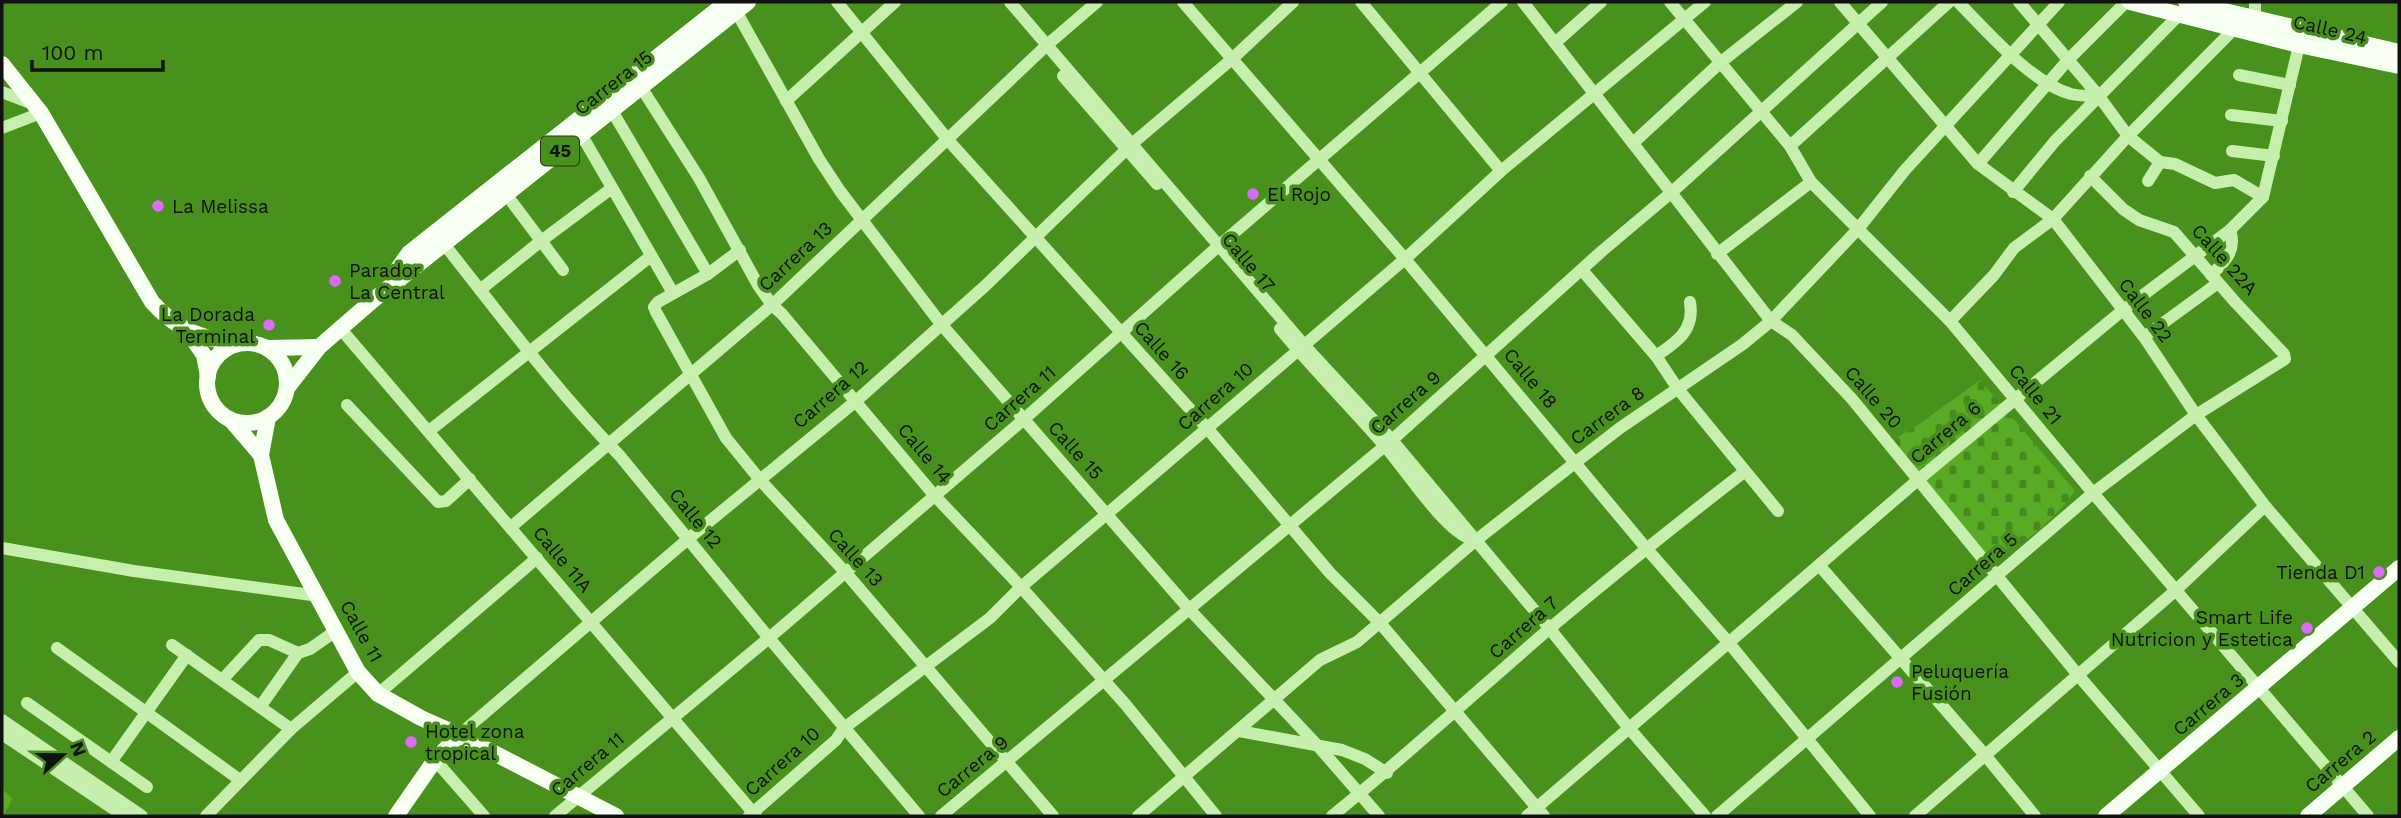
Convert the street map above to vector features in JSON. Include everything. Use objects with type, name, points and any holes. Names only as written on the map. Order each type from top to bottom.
[{"type":"main road","name":"Calle 24","points":[[2128,2],[2255,19],[2301,37],[2399,66]]},
{"type":"main road","name":"Carrera 15","points":[[287,388],[318,347],[340,328],[641,87],[737,5]]},
{"type":"main road","name":"Carrera 15","points":[[372,301],[409,253],[737,5]]},
{"type":"main road","name":"Calle 24","points":[[2183,8],[2235,28],[2399,52]]},
{"type":"main road","points":[[2,64],[37,108],[95,203],[141,287],[163,313],[188,332],[204,355],[214,406],[230,419],[249,423],[268,417]]},
{"type":"main road","points":[[188,332],[234,345],[250,343],[267,348],[318,347]]},
{"type":"main road","points":[[208,376],[217,357],[234,345]]},
{"type":"main road","points":[[267,348],[285,369],[287,388]]},
{"type":"main road","name":"45","points":[[268,417],[281,405],[287,388]]},
{"type":"main road","name":"Calle 11","points":[[268,417],[261,455],[276,520],[358,672],[379,694],[421,718],[616,816]]},
{"type":"main road","name":"Calle 11","points":[[230,419],[261,455]]},
{"type":"main road","name":"Carrera 3","points":[[2106,816],[2399,568]]},
{"type":"main road","name":"Carrera 12","points":[[396,816],[435,760],[459,735]]},
{"type":"main road","name":"Carrera 2","points":[[2308,816],[2399,738]]},
{"type":"street","name":"Calle 16","points":[[837,2],[948,139],[1207,428],[1330,573],[1380,623],[1541,812]]},
{"type":"street","points":[[786,101],[895,2]]},
{"type":"street","name":"Calle 17","points":[[999,2],[1044,48],[1301,347],[1475,541],[1705,816]]},
{"type":"street","name":"Calle 17","points":[[1010,2],[1044,48]]},
{"type":"street","name":"Carrera 13","points":[[511,527],[772,304],[1044,48],[1097,2]]},
{"type":"street","name":"Calle 18","points":[[1182,2],[1487,356],[1646,548],[1729,643],[1870,816]]},
{"type":"street","name":"Carrera 12","points":[[459,735],[688,539],[856,401],[985,286],[1130,146],[1232,59],[1293,2]]},
{"type":"street","points":[[1361,2],[1501,171]]},
{"type":"street","name":"Carrera 11","points":[[555,816],[846,573],[1217,247],[1502,2]]},
{"type":"street","name":"Calle 20","points":[[1523,2],[1771,321],[1791,335],[1852,399],[2078,675],[2199,816]]},
{"type":"street","points":[[1555,43],[1601,2]]},
{"type":"street","name":"Calle 21","points":[[1670,2],[1790,146],[1811,182],[1950,321],[2092,494],[2368,816]]},
{"type":"street","name":"Carrera 10","points":[[753,815],[820,755],[844,728],[990,618],[1021,587],[1405,259],[1501,171],[1705,2]]},
{"type":"street","points":[[1633,143],[1721,62],[1797,2]]},
{"type":"street","name":"Calle 22","points":[[1839,2],[1978,164],[2053,219],[2144,337],[2196,415],[2265,506],[2399,662]]},
{"type":"street","name":"Carrera 9","points":[[941,816],[1388,443],[1882,2]]},
{"type":"street","points":[[1790,146],[1949,2]]},
{"type":"street","points":[[1958,2],[2011,54],[2047,83],[2073,94],[2098,95]]},
{"type":"street","points":[[2019,2],[2098,95],[2127,136],[2160,162],[2175,163],[2215,183],[2234,180],[2263,197]]},
{"type":"street","name":"Carrera 8","points":[[1138,816],[1320,660],[1357,642],[1475,541],[1576,462],[1743,344],[1771,321],[1858,229],[1905,170],[2059,2]]},
{"type":"street","points":[[1978,164],[2068,60],[2128,2]]},
{"type":"street","points":[[2255,2],[2255,19]]},
{"type":"street","name":"Calle 15","points":[[737,5],[819,159],[861,221],[941,324],[1189,609],[1318,746],[1379,816]]},
{"type":"street","points":[[2013,192],[2055,141],[2183,8]]},
{"type":"street","points":[[1950,321],[1994,275],[2014,248],[2053,219],[2127,136],[2235,28]]},
{"type":"street","name":"Carrera 6","points":[[1527,816],[1541,812],[1628,727],[1919,479],[2123,310],[2230,230],[2263,197],[2301,37]]},
{"type":"street","points":[[2239,75],[2290,85]]},
{"type":"street","name":"Calle 14","points":[[641,87],[685,154],[772,304],[934,495],[1021,587],[1104,681],[1216,816]]},
{"type":"street","points":[[2,92],[37,108]]},
{"type":"street","points":[[2,128],[37,108]]},
{"type":"street","points":[[611,109],[708,274]]},
{"type":"street","points":[[2231,115],[2282,121]]},
{"type":"street","points":[[581,134],[673,293],[708,274],[740,250]]},
{"type":"street","points":[[2232,151],[2274,156]]},
{"type":"street","points":[[2148,181],[2160,162]]},
{"type":"street","name":"Calle 22A","points":[[2090,176],[2123,209],[2139,220],[2174,232],[2284,354],[2285,359]]},
{"type":"street","points":[[1717,254],[1811,182]]},
{"type":"street","points":[[480,290],[612,188]]},
{"type":"street","points":[[506,194],[563,271]]},
{"type":"street","points":[[2144,337],[2214,279],[2232,248],[2230,230]]},
{"type":"street","name":"Calle 12","points":[[444,244],[528,351],[609,444],[919,816]]},
{"type":"street","points":[[429,430],[651,256]]},
{"type":"street","points":[[1581,270],[1656,356],[1678,389],[1777,511]]},
{"type":"street","name":"Calle 13","points":[[673,293],[654,307],[726,438],[761,481],[846,573],[1053,816]]},
{"type":"street","points":[[1656,356],[1680,338],[1689,326],[1692,314],[1690,302]]},
{"type":"street","name":"Calle 11A","points":[[340,328],[673,717],[753,815]]},
{"type":"street","name":"Carrera 5","points":[[1717,816],[2092,494],[2196,415],[2285,359]]},
{"type":"street","points":[[347,405],[438,502],[442,503],[470,480]]},
{"type":"street","name":"Carrera 7","points":[[1332,816],[1387,773],[1455,711],[1646,548],[1744,472]]},
{"type":"street","points":[[1915,816],[2175,590],[2265,506]]},
{"type":"street","points":[[2,548],[134,571],[319,596]]},
{"type":"street","points":[[379,694],[537,558]]},
{"type":"street","points":[[1819,565],[1902,658],[2035,816]]},
{"type":"street","points":[[260,707],[298,653],[310,649],[337,630]]},
{"type":"street","points":[[222,680],[259,640],[269,640],[298,653]]},
{"type":"street","points":[[172,645],[291,729]]},
{"type":"street","points":[[57,648],[240,780]]},
{"type":"street","points":[[111,762],[187,655]]},
{"type":"street","points":[[206,816],[291,729],[358,672]]},
{"type":"street","points":[[27,703],[147,787]]},
{"type":"street","points":[[2,720],[142,816]]},
{"type":"street","points":[[1239,731],[1354,754],[1387,773]]},
{"type":"street","points":[[2,734],[124,816]]},
{"type":"street","points":[[435,760],[484,816]]},
{"type":"green space","points":[[1980,380],[2075,491],[2037,532],[1991,563],[1893,440]]},
{"type":"green space","points":[[2,789],[12,798],[6,816],[2,816]]},
{"type":"place","name":"El Rojo","points":[[1253,194]]},
{"type":"place","name":"La Melissa","points":[[158,206]]},
{"type":"place","name":"Parador La Central","points":[[335,281]]},
{"type":"place","name":"La Dorada Terminal","points":[[269,325]]},
{"type":"place","name":"Tienda D1","points":[[2379,572]]},
{"type":"place","name":"Smart Life Nutricion y Estetica","points":[[2307,628]]},
{"type":"place","name":"Peluquería Fusión","points":[[1897,682]]},
{"type":"place","name":"Hotel zona tropical","points":[[411,742]]}]
